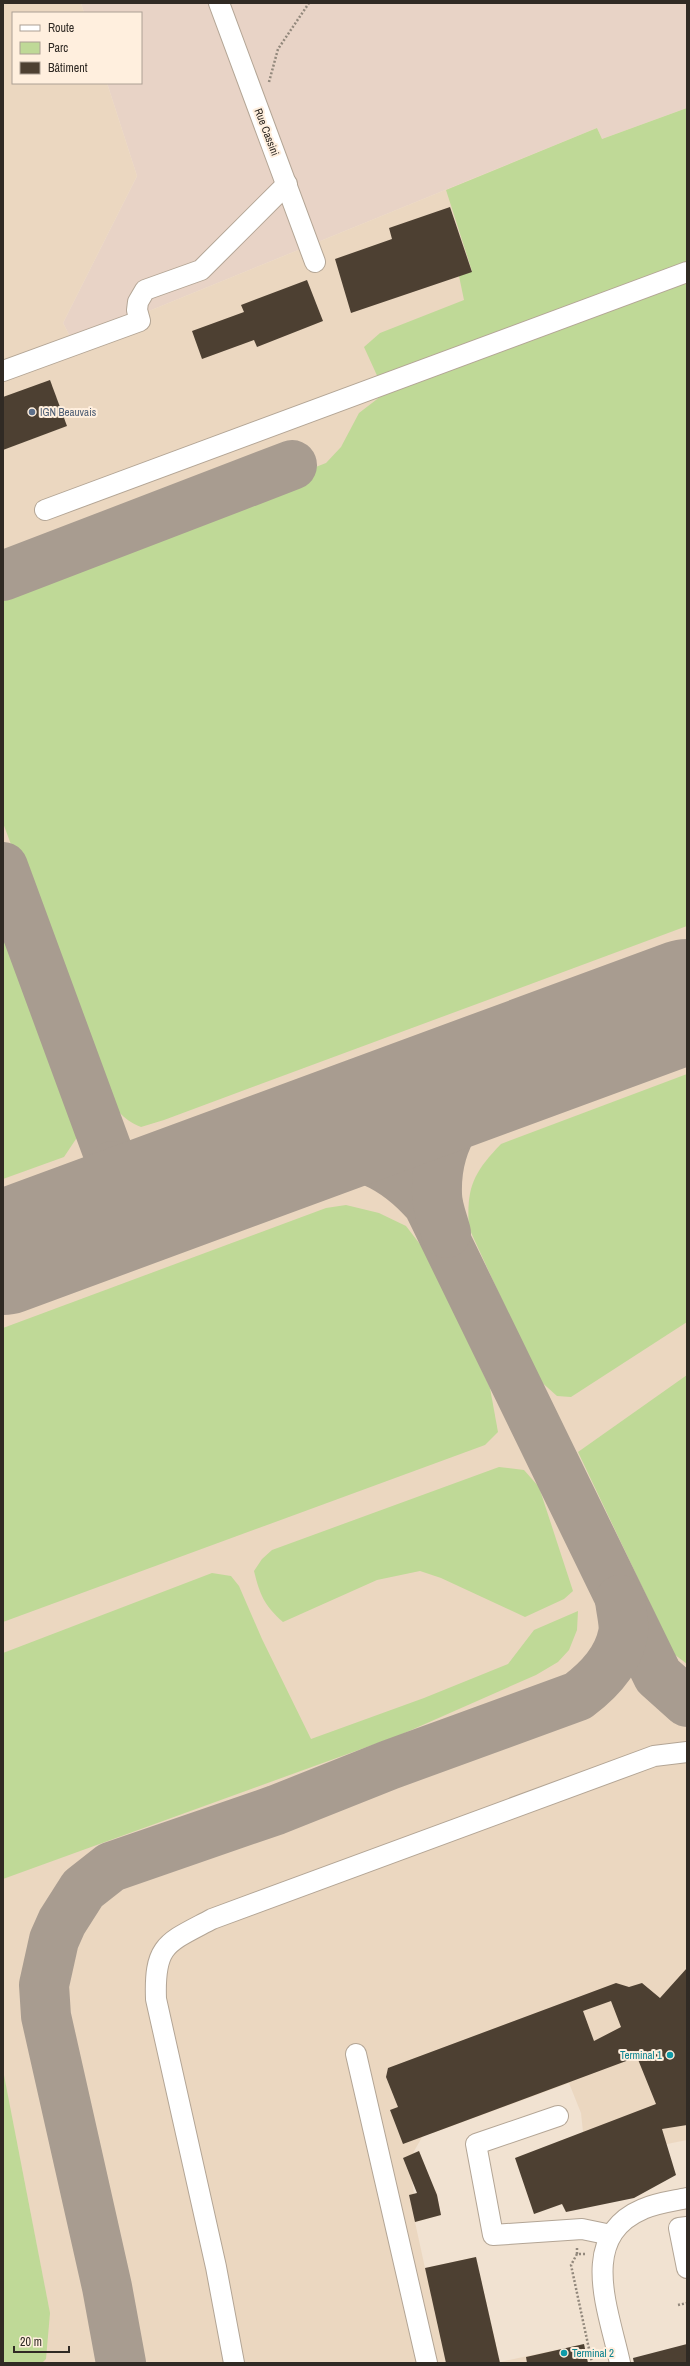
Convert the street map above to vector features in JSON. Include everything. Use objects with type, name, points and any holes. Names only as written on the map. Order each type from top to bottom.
[{"type":"lane","name":"Rue Cassini","points":[[219,3],[315,262]]},
{"type":"lane","points":[[3,371],[140,321],[137,310],[138,302],[145,290],[201,270],[287,184]]},
{"type":"lane","points":[[45,510],[687,272]]},
{"type":"lane","points":[[234,2363],[216,2267],[156,1999],[155,1974],[160,1954],[172,1940],[212,1919],[654,1756],[687,1752]]},
{"type":"lane","points":[[356,2054],[427,2363]]},
{"type":"lane","points":[[558,2116],[476,2144],[493,2235],[582,2229],[610,2235]]},
{"type":"lane","points":[[620,2363],[602,2272],[602,2255],[610,2235],[617,2227],[635,2213],[653,2206],[687,2198]]},
{"type":"lane","points":[[686,2256],[679,2228],[687,2227]]},
{"type":"path","points":[[268,84],[278,49],[309,3]]},
{"type":"path","points":[[576,2246],[577,2254],[571,2265],[592,2363]]},
{"type":"path","points":[[577,2254],[586,2254]]},
{"type":"path","points":[[678,2305],[687,2303]]},
{"type":"shaded area","points":[[3,3],[81,3],[84,12],[12,12],[12,84],[107,84],[137,176],[63,323],[73,342],[597,128],[602,139],[687,108],[687,2140],[652,2147],[583,2132],[581,2113],[569,2083],[433,2133],[429,2125],[413,2153],[419,2151],[428,2174],[412,2180],[414,2194],[436,2190],[441,2215],[415,2222],[425,2268],[476,2257],[500,2362],[584,2344],[588,2363],[3,2363]]},
{"type":"shaded area","points":[[81,3],[687,3],[687,108],[602,139],[597,128],[73,342],[63,323],[137,176],[107,84],[142,84],[142,12],[84,12]]},
{"type":"green space","points":[[687,108],[687,926],[164,1120],[141,1127],[134,1124],[119,1112],[103,1090],[3,823],[3,593],[57,568],[326,463],[341,447],[359,413],[385,393],[364,347],[380,333],[464,300],[459,276],[472,271],[446,190],[597,128],[602,139]]},
{"type":"green space","points":[[3,905],[70,1084],[80,1125],[76,1139],[64,1157],[3,1179]]},
{"type":"green space","points":[[687,1074],[687,1322],[571,1397],[557,1396],[538,1379],[469,1228],[469,1202],[473,1182],[491,1154],[501,1144]]},
{"type":"green space","points":[[346,1205],[379,1213],[406,1226],[426,1252],[490,1388],[498,1432],[485,1445],[3,1622],[3,1328],[326,1208]]},
{"type":"green space","points":[[687,1375],[687,1664],[674,1654],[578,1452]]},
{"type":"green space","points":[[499,1467],[524,1470],[539,1487],[573,1591],[564,1599],[525,1617],[441,1578],[420,1571],[377,1580],[283,1622],[267,1605],[258,1587],[254,1571],[262,1559],[272,1550]]},
{"type":"green space","points":[[212,1573],[231,1576],[239,1586],[262,1639],[311,1739],[424,1698],[508,1664],[534,1630],[578,1611],[577,1630],[569,1650],[558,1662],[536,1675],[400,1735],[3,1879],[3,1653]]},
{"type":"green space","points":[[3,2070],[50,2313],[46,2359],[42,2363],[3,2363]]},
{"type":"building","points":[[450,207],[472,272],[351,313],[335,259],[392,239],[389,228]]},
{"type":"building","points":[[307,280],[323,321],[257,347],[254,340],[202,359],[192,331],[244,312],[241,305]]},
{"type":"building","name":"IGN Beauvais","points":[[50,380],[67,426],[3,450],[3,397]]},
{"type":"building","points":[[687,1968],[687,2125],[662,2129],[676,2175],[634,2198],[566,2212],[562,2204],[534,2214],[515,2158],[656,2104],[637,2057],[403,2144],[390,2110],[398,2107],[386,2077],[388,2068],[616,1983],[629,1987],[642,1983],[660,1998]],"holes":[[[611,2001],[621,2027],[594,2041],[583,2011]]]},
{"type":"building","points":[[419,2151],[437,2195],[441,2215],[415,2222],[409,2195],[417,2193],[403,2158]]},
{"type":"building","points":[[476,2257],[500,2363],[446,2363],[425,2268]]},
{"type":"building","name":"Terminal 2","points":[[584,2344],[588,2363],[527,2363],[526,2357]]},
{"type":"building","points":[[687,2344],[687,2363],[634,2363],[633,2358]]},
{"type":"taxiway","points":[[3,576],[292,465]]},
{"type":"taxiway","points":[[3,867],[113,1166],[114,1174],[110,1194],[107,1201],[94,1219]]},
{"type":"taxiway","points":[[446,1233],[439,1209],[437,1194],[438,1173],[442,1154],[448,1137],[467,1106],[494,1079],[510,1066]]},
{"type":"taxiway","points":[[300,1143],[355,1155],[385,1168],[414,1189],[428,1204],[658,1676],[687,1702]]},
{"type":"taxiway","points":[[113,1166],[128,1181],[159,1196]]},
{"type":"taxiway","points":[[121,2363],[107,2287],[46,2016],[44,1985],[54,1940],[62,1922],[83,1889],[111,1867],[276,1810],[389,1765],[578,1696],[600,1677],[617,1653],[623,1634],[620,1600]]},
{"type":"runway","points":[[3,1253],[687,1001]]},
{"type":"place","name":"IGN Beauvais","points":[[32,412]]},
{"type":"place","name":"Terminal 1","points":[[670,2055]]},
{"type":"place","name":"Terminal 2","points":[[564,2353]]}]
